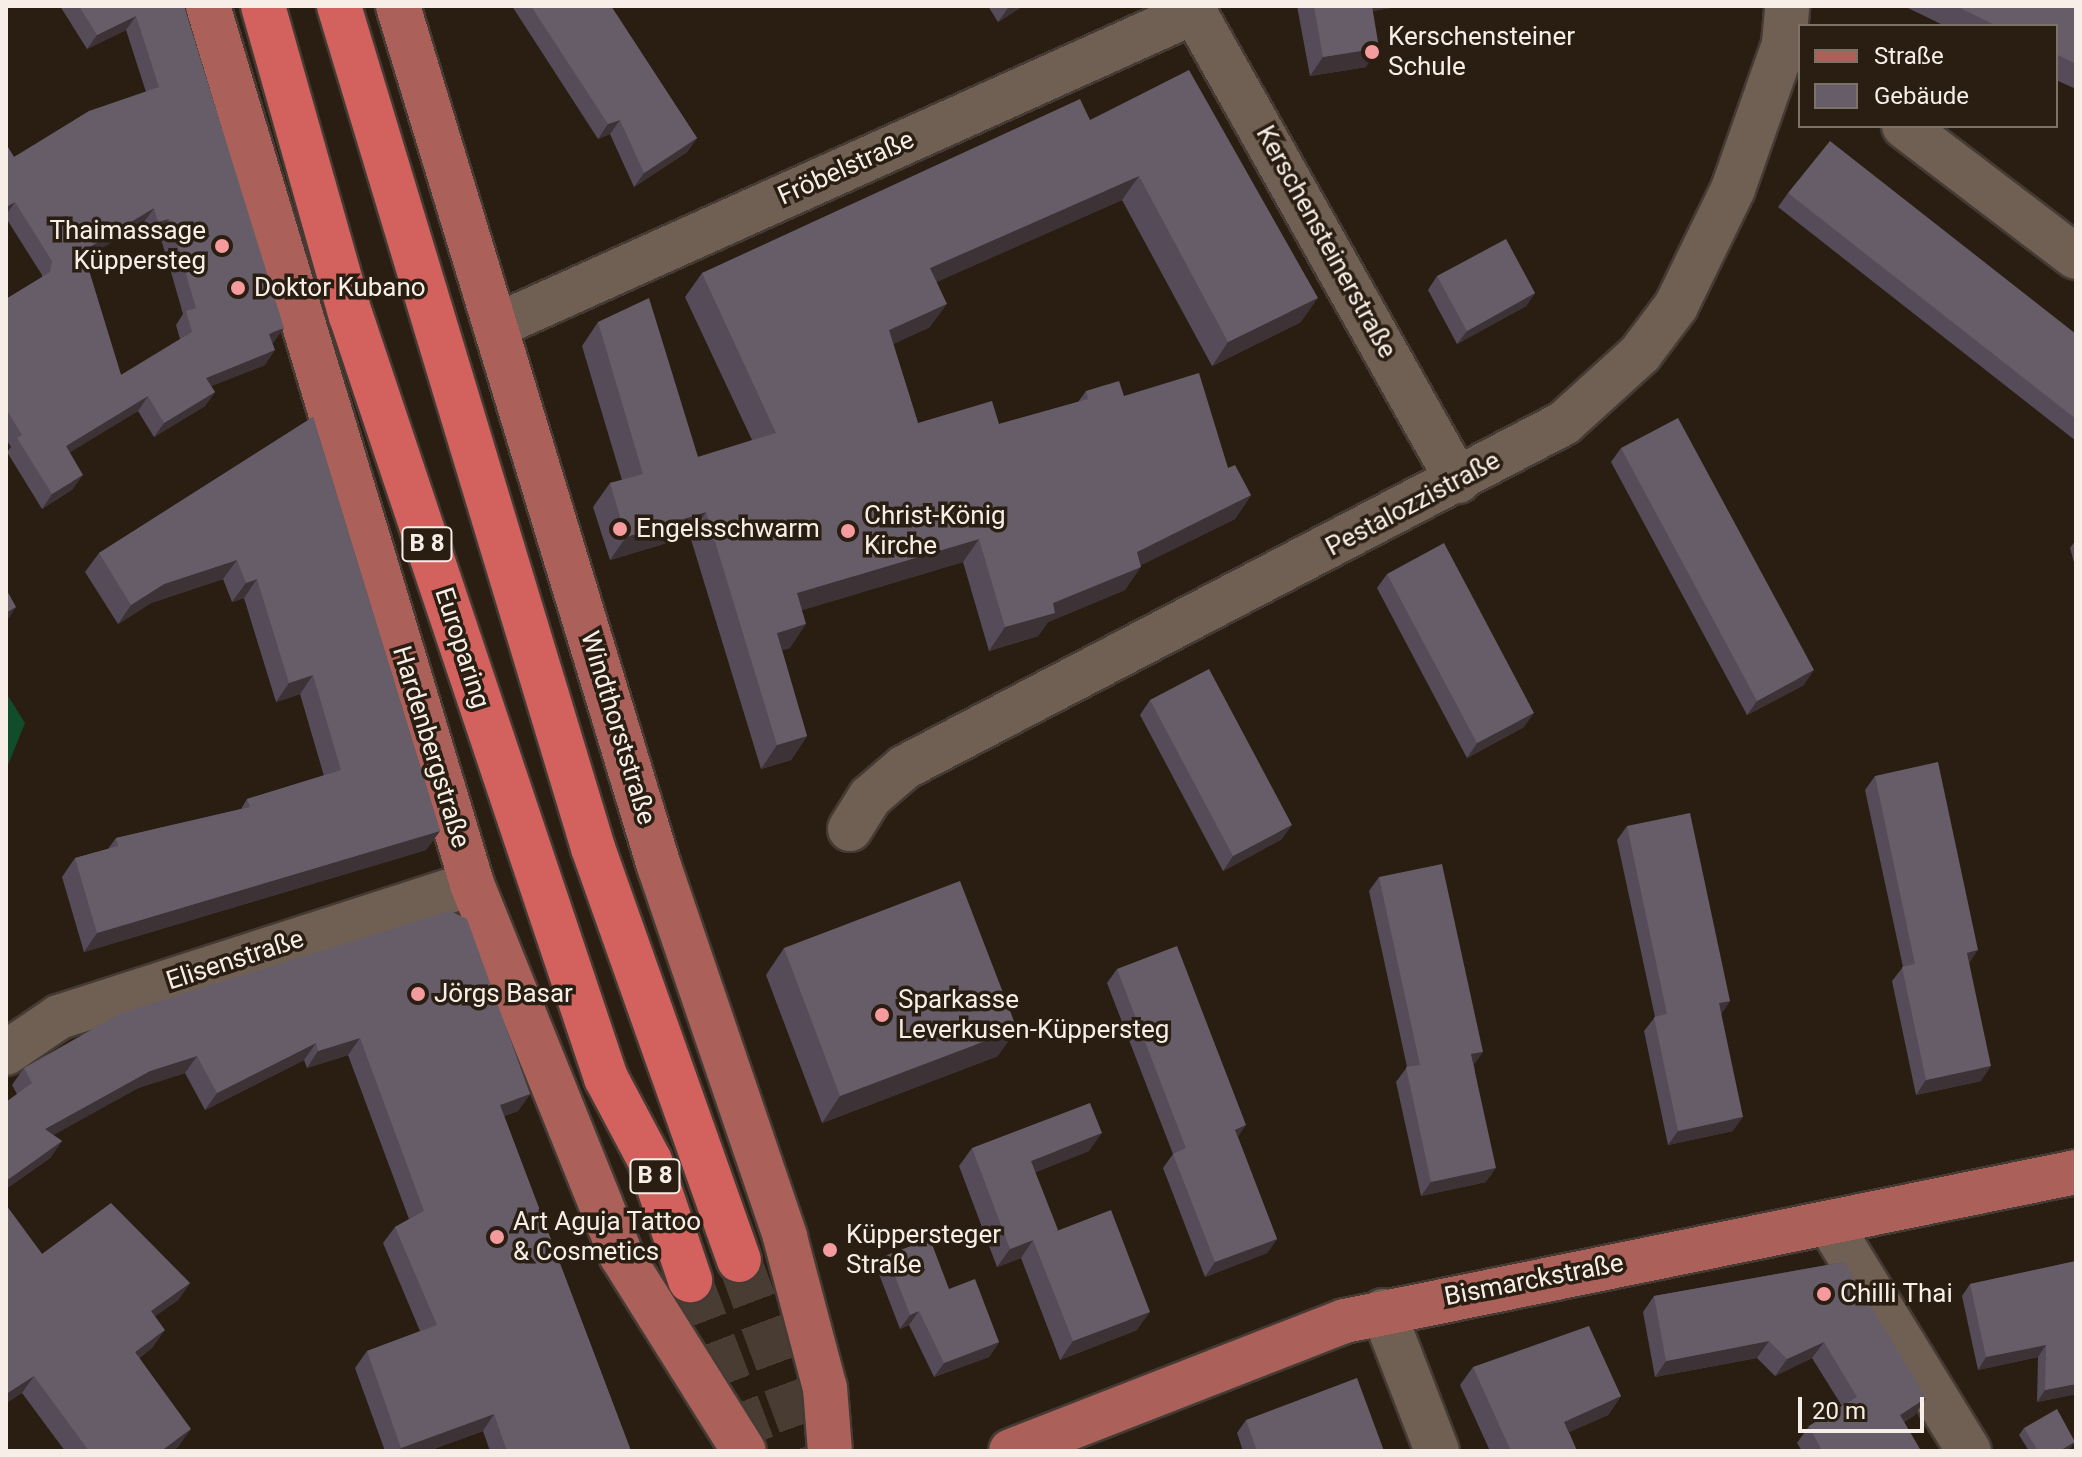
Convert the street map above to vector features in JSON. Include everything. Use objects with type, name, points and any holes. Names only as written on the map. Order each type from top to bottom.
[{"type":"highway","name":"Europaring","points":[[263,6],[351,316],[606,1078],[650,1161],[690,1280]]},
{"type":"highway","name":"B 8","points":[[339,6],[593,848],[739,1260]]},
{"type":"main road","name":"Hardenbergstraße","points":[[208,6],[472,884],[621,1255],[744,1451]]},
{"type":"main road","name":"Windthorststraße","points":[[398,6],[498,325],[659,866],[785,1237],[825,1388],[830,1451]]},
{"type":"main road","name":"Bismarckstraße","points":[[1011,1451],[1383,1311],[1831,1226],[2076,1172]]},
{"type":"street","name":"Fröbelstraße","points":[[498,325],[1192,9]]},
{"type":"street","name":"Kerschensteinerstraße","points":[[1192,9],[1458,481]]},
{"type":"street","name":"Pestalozzistraße","points":[[850,829],[870,797],[905,767],[1564,423],[1640,354],[1676,306],[1733,189],[1791,35]]},
{"type":"street","points":[[1907,128],[2076,257]]},
{"type":"street","name":"Elisenstraße","points":[[6,1053],[59,1017],[472,884]]},
{"type":"street","points":[[1831,1226],[1969,1451]]},
{"type":"street","points":[[1383,1311],[1437,1451]]},
{"type":"green space","points":[[6,697],[25,723],[6,770]]},
{"type":"building","points":[[79,6],[184,6],[284,328],[269,334],[275,350],[206,378],[215,392],[164,423],[148,396],[66,446],[83,475],[52,494],[17,438],[22,435],[6,409],[6,299],[50,272],[52,261],[15,202],[6,207],[6,144],[14,157],[89,111],[159,87],[136,16],[97,35]],"holes":[[[154,208],[158,222],[169,219],[179,251],[196,308],[186,311],[192,332],[121,375],[83,251]]]},
{"type":"building","points":[[531,6],[611,6],[697,138],[644,173],[620,120],[608,124]]},
{"type":"building","points":[[1314,6],[1372,6],[1379,48],[1323,57]]},
{"type":"building","points":[[1956,6],[2076,6],[2076,64],[2058,55],[2058,24],[1993,24]]},
{"type":"building","points":[[1189,70],[1318,298],[1228,342],[1139,176],[930,268],[947,304],[889,330],[918,423],[992,401],[999,424],[1088,399],[1086,391],[1119,381],[1124,396],[1199,373],[1228,468],[1235,465],[1251,495],[1137,552],[1141,567],[1053,603],[1055,613],[1005,627],[979,539],[797,593],[806,624],[777,633],[807,736],[777,745],[706,512],[626,537],[610,483],[643,474],[598,322],[649,298],[698,457],[776,433],[702,273],[1080,99],[1090,120]]},
{"type":"building","points":[[1830,141],[2076,334],[2076,419],[1788,193]]},
{"type":"building","points":[[1506,239],[1535,293],[1467,331],[1437,276]]},
{"type":"building","points":[[313,417],[440,831],[97,933],[75,858],[118,846],[116,838],[250,807],[247,799],[341,770],[313,675],[289,683],[257,579],[246,583],[237,560],[164,584],[131,605],[99,553]]},
{"type":"building","points":[[1678,418],[1814,670],[1757,701],[1621,448]]},
{"type":"building","points":[[1444,543],[1534,713],[1477,743],[1387,574]]},
{"type":"building","points":[[6,589],[16,607],[6,613]]},
{"type":"building","points":[[1209,669],[1292,825],[1233,856],[1150,700]]},
{"type":"building","points":[[1938,762],[1978,950],[1967,953],[1991,1066],[1926,1080],[1902,967],[1915,964],[1875,776]]},
{"type":"building","points":[[1690,813],[1730,1001],[1719,1003],[1743,1117],[1678,1131],[1654,1017],[1667,1014],[1627,826]]},
{"type":"building","points":[[1442,864],[1483,1052],[1471,1054],[1496,1168],[1431,1182],[1406,1067],[1420,1065],[1379,877]]},
{"type":"building","name":"Sparkasse Leverkusen-Küppersteg","points":[[960,881],[1017,1029],[840,1096],[784,948]]},
{"type":"building","points":[[450,911],[467,919],[530,1094],[500,1105],[631,1451],[507,1451],[494,1414],[401,1448],[367,1351],[437,1325],[395,1227],[424,1211],[360,1038],[318,1051],[316,1043],[217,1093],[197,1056],[150,1071],[45,1129],[62,1141],[6,1181],[6,1102],[32,1083],[24,1068],[121,1013]]},
{"type":"building","points":[[1177,946],[1246,1125],[1235,1130],[1277,1239],[1215,1262],[1173,1154],[1186,1148],[1117,969]]},
{"type":"building","points":[[1090,1103],[1102,1133],[1031,1161],[1058,1230],[1049,1234],[1111,1210],[1150,1312],[1073,1341],[1033,1240],[1010,1249],[972,1148]]},
{"type":"building","points":[[111,1203],[190,1283],[151,1311],[165,1330],[135,1352],[191,1429],[161,1451],[89,1451],[34,1376],[6,1394],[6,1205],[42,1254]]},
{"type":"building","points":[[930,1239],[949,1289],[975,1279],[999,1342],[944,1363],[919,1311],[910,1315],[887,1255]]},
{"type":"building","points":[[2076,1261],[2076,1384],[2045,1390],[2046,1345],[1986,1357],[1970,1284]]},
{"type":"building","points":[[1844,1262],[1926,1398],[1900,1415],[1921,1451],[1822,1451],[1809,1426],[1857,1397],[1824,1342],[1787,1359],[1769,1341],[1666,1361],[1654,1296]]},
{"type":"building","points":[[1589,1326],[1621,1396],[1564,1422],[1577,1451],[1511,1451],[1473,1367]]},
{"type":"building","points":[[1357,1378],[1384,1451],[1257,1451],[1246,1420]]},
{"type":"building","points":[[2057,1409],[2075,1442],[2059,1451],[2038,1451],[2024,1428]]},
{"type":"tunnel","points":[[739,1260],[810,1451]]},
{"type":"tunnel","points":[[690,1280],[753,1446]]},
{"type":"place","name":"Kerschensteiner Schule","points":[[1372,52]]},
{"type":"place","name":"Thaimassage Küppersteg","points":[[222,246]]},
{"type":"place","name":"Doktor Kubano","points":[[238,288]]},
{"type":"place","name":"Engelsschwarm","points":[[620,529]]},
{"type":"place","name":"Christ-König Kirche","points":[[848,531]]},
{"type":"place","name":"Jörgs Basar","points":[[418,994]]},
{"type":"place","name":"Sparkasse Leverkusen-Küppersteg","points":[[882,1015]]},
{"type":"place","name":"Art Aguja Tattoo & Cosmetics","points":[[497,1237]]},
{"type":"place","name":"Küppersteger Straße","points":[[830,1250]]},
{"type":"place","name":"Chilli Thai","points":[[1824,1294]]}]
